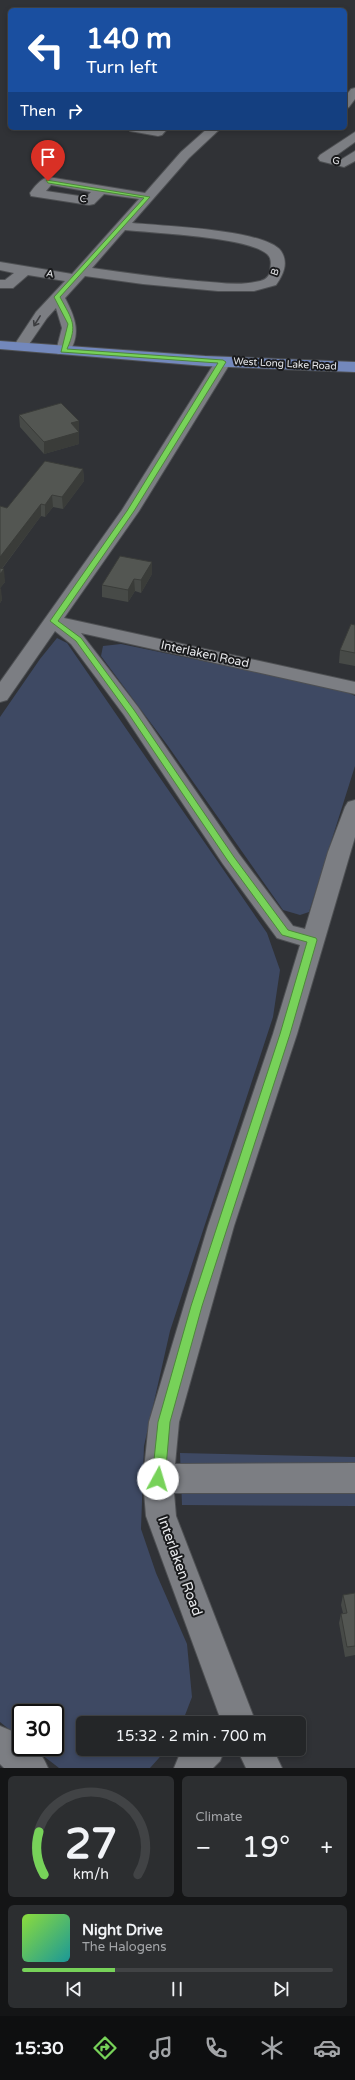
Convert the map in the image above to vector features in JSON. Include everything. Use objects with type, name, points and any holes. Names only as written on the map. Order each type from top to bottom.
[{"type":"main road","name":"West Long Lake Road","points":[[0,345],[223,362],[355,368]]},
{"type":"street","points":[[347,107],[355,91]]},
{"type":"street","points":[[146,130],[158,132],[160,130]]},
{"type":"street","points":[[20,347],[40,315],[79,275],[185,155],[209,130]]},
{"type":"street","name":"G","points":[[354,138],[324,158],[344,163],[355,155]]},
{"type":"street","name":"C","points":[[101,190],[148,197]]},
{"type":"street","name":"B","points":[[79,275],[218,287],[254,287],[271,282],[277,273],[278,262],[275,253],[260,242],[231,237],[122,226]]},
{"type":"street","name":"A","points":[[0,266],[24,270],[79,275]]},
{"type":"street","points":[[0,284],[8,285],[24,270]]},
{"type":"street","points":[[57,297],[71,324],[69,338],[63,351]]},
{"type":"street","points":[[0,696],[130,511],[223,362]]},
{"type":"street","points":[[54,621],[78,640],[131,712],[231,859],[285,932],[312,940]]},
{"type":"street","name":"Interlaken Road","points":[[54,621],[355,688]]},
{"type":"street","name":"Interlaken Road","points":[[233,1716],[161,1516],[158,1479],[164,1422],[197,1306],[285,1034],[339,852],[355,807]]},
{"type":"street","points":[[158,1479],[355,1478]]},
{"type":"street","points":[[0,1743],[31,1768]]},
{"type":"street","points":[[191,1768],[202,1756]]},
{"type":"street","points":[[258,1756],[265,1768]]},
{"type":"shaded area","points":[[57,638],[67,643],[267,933],[280,970],[273,1017],[170,1331],[144,1446],[141,1529],[156,1573],[187,1644],[192,1697],[185,1716],[76,1716],[76,1756],[161,1756],[150,1768],[59,1768],[44,1756],[64,1756],[64,1704],[12,1704],[12,1732],[0,1722],[0,717],[40,659]]},
{"type":"shaded area","points":[[121,644],[343,690],[355,696],[355,766],[309,912],[300,915],[283,910],[168,746],[101,656],[103,646]]},
{"type":"shaded area","points":[[180,1453],[355,1457],[355,1506],[182,1505]]},
{"type":"building","points":[[61,403],[79,421],[71,423],[79,432],[44,442],[19,415]]},
{"type":"building","points":[[45,461],[83,469],[62,497],[52,495],[45,505],[41,504],[0,557],[0,506],[7,508]]},
{"type":"building","points":[[120,556],[152,562],[141,580],[134,579],[128,590],[102,585]]},
{"type":"building","points":[[0,568],[4,569],[0,574]]},
{"type":"building","points":[[351,624],[355,625],[355,653],[340,650]]},
{"type":"building","points":[[355,1593],[355,1646],[347,1647],[341,1614],[347,1613],[343,1595]]},
{"type":"route","points":[[48,181],[148,197],[57,297],[71,324],[69,338],[63,351],[223,362],[130,511],[54,621],[78,640],[131,712],[231,859],[285,932],[312,940],[285,1034],[221,1226],[197,1306],[164,1422],[158,1479]]}]
